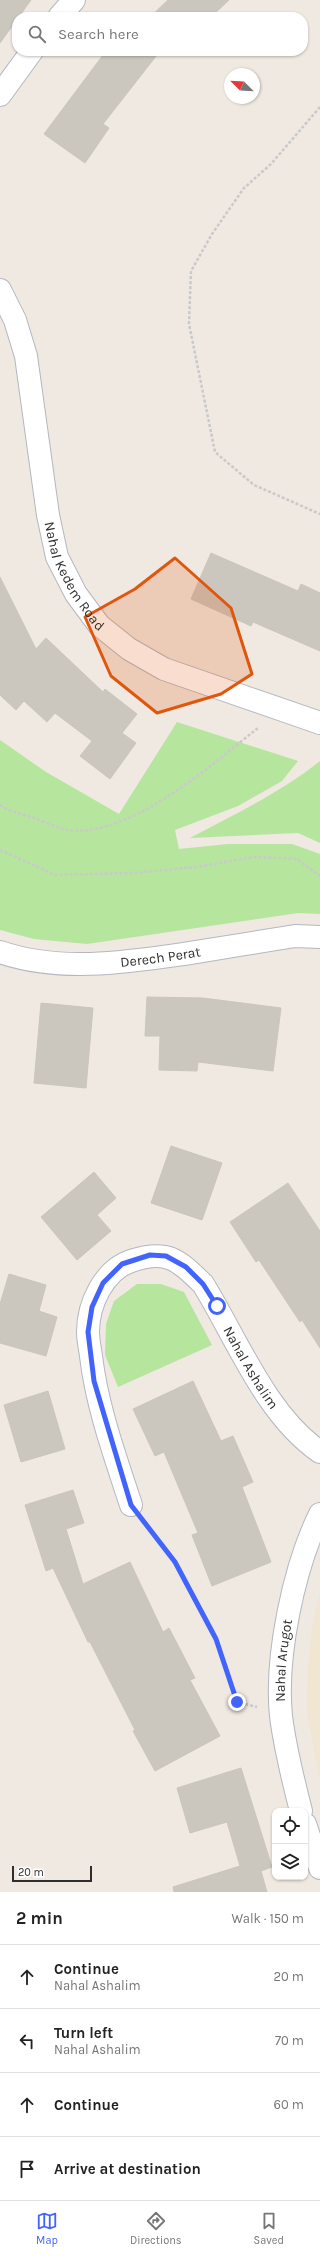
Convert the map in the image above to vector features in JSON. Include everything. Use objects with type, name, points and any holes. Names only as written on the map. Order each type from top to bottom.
[{"type":"street","points":[[64,12],[74,0]]},
{"type":"street","points":[[0,95],[28,56]]},
{"type":"street","name":"Nahal Kedem Road","points":[[0,290],[16,320],[26,356],[48,515],[57,557],[76,594],[99,625],[129,649],[164,669],[320,723]]},
{"type":"street","name":"Derech Perat","points":[[0,952],[63,964],[101,964],[141,960],[295,936],[320,937]]},
{"type":"street","name":"Nahal Ashalim","points":[[131,1505],[94,1381],[88,1332],[92,1307],[103,1283],[122,1264],[150,1255],[166,1256],[186,1267],[203,1284],[274,1408],[293,1431],[320,1452]]},
{"type":"street","name":"Nahal Arugot","points":[[300,1808],[290,1769],[281,1714],[282,1665],[286,1624],[300,1568],[311,1532],[320,1514]]},
{"type":"street","points":[[308,1833],[320,1868]]},
{"type":"path","points":[[320,107],[271,164],[244,188],[212,234],[191,271],[189,324],[215,452],[254,485],[320,514]]},
{"type":"path","points":[[0,805],[49,824],[77,831],[110,826],[149,808],[200,774],[282,710]]},
{"type":"path","points":[[0,850],[55,875],[131,873],[196,867],[254,857],[297,859],[320,876]]},
{"type":"path","points":[[131,1505],[179,1569],[216,1639],[237,1702],[281,1714]]},
{"type":"highlighted area","points":[[175,558],[231,608],[252,674],[221,694],[157,713],[111,676],[85,617],[135,589]]},
{"type":"shaded area","points":[[320,1593],[320,1781],[307,1713],[308,1666],[312,1629]]},
{"type":"green space","points":[[177,722],[298,761],[282,781],[238,806],[175,830],[179,849],[228,844],[292,844],[320,854],[320,914],[298,913],[87,944],[34,939],[0,930],[0,740],[46,772],[119,814]]},
{"type":"green space","points":[[320,761],[320,843],[298,833],[190,838],[273,793],[305,773]]},
{"type":"green space","points":[[137,1284],[161,1284],[184,1292],[212,1345],[118,1387],[105,1355],[106,1324],[114,1301]]},
{"type":"building","points":[[0,0],[31,0],[22,12],[12,12],[12,26],[0,43]]},
{"type":"building","points":[[168,0],[229,0],[216,12],[155,12]]},
{"type":"building","points":[[102,56],[156,56],[103,124],[109,128],[85,163],[44,134]]},
{"type":"building","points":[[211,553],[298,591],[301,584],[320,593],[320,651],[253,622],[251,626],[191,599]]},
{"type":"building","points":[[0,577],[36,649],[46,638],[103,692],[105,689],[137,714],[122,733],[136,743],[110,779],[80,756],[92,741],[55,713],[47,722],[24,701],[16,710],[0,695]]},
{"type":"building","points":[[147,997],[203,998],[281,1008],[273,1071],[198,1062],[197,1071],[159,1070],[160,1036],[145,1036]]},
{"type":"building","points":[[41,1003],[93,1008],[86,1088],[34,1083]]},
{"type":"building","points":[[171,1146],[222,1163],[202,1220],[151,1203]]},
{"type":"building","points":[[94,1172],[116,1198],[97,1215],[111,1231],[77,1260],[41,1217]]},
{"type":"building","points":[[288,1183],[320,1231],[320,1348],[302,1320],[300,1322],[259,1260],[256,1262],[230,1222]]},
{"type":"building","points":[[9,1274],[46,1285],[39,1311],[57,1317],[46,1356],[0,1343],[0,1304]]},
{"type":"building","points":[[193,1381],[221,1441],[233,1436],[253,1482],[242,1487],[271,1562],[212,1586],[192,1535],[198,1533],[164,1452],[155,1456],[133,1409]]},
{"type":"building","points":[[48,1391],[65,1449],[21,1462],[4,1405]]},
{"type":"building","points":[[73,1490],[84,1523],[66,1529],[83,1584],[130,1562],[163,1632],[169,1628],[195,1678],[190,1680],[220,1736],[155,1771],[133,1731],[135,1730],[90,1642],[88,1642],[53,1568],[46,1571],[25,1505]]},
{"type":"building","points":[[241,1768],[272,1867],[261,1871],[267,1892],[174,1892],[173,1887],[240,1866],[227,1822],[190,1833],[177,1788]]},
{"type":"route","points":[[217,1306],[203,1284],[186,1267],[166,1256],[150,1255],[122,1264],[103,1283],[92,1307],[88,1332],[94,1381],[131,1505],[175,1562],[216,1639],[237,1702]]}]
